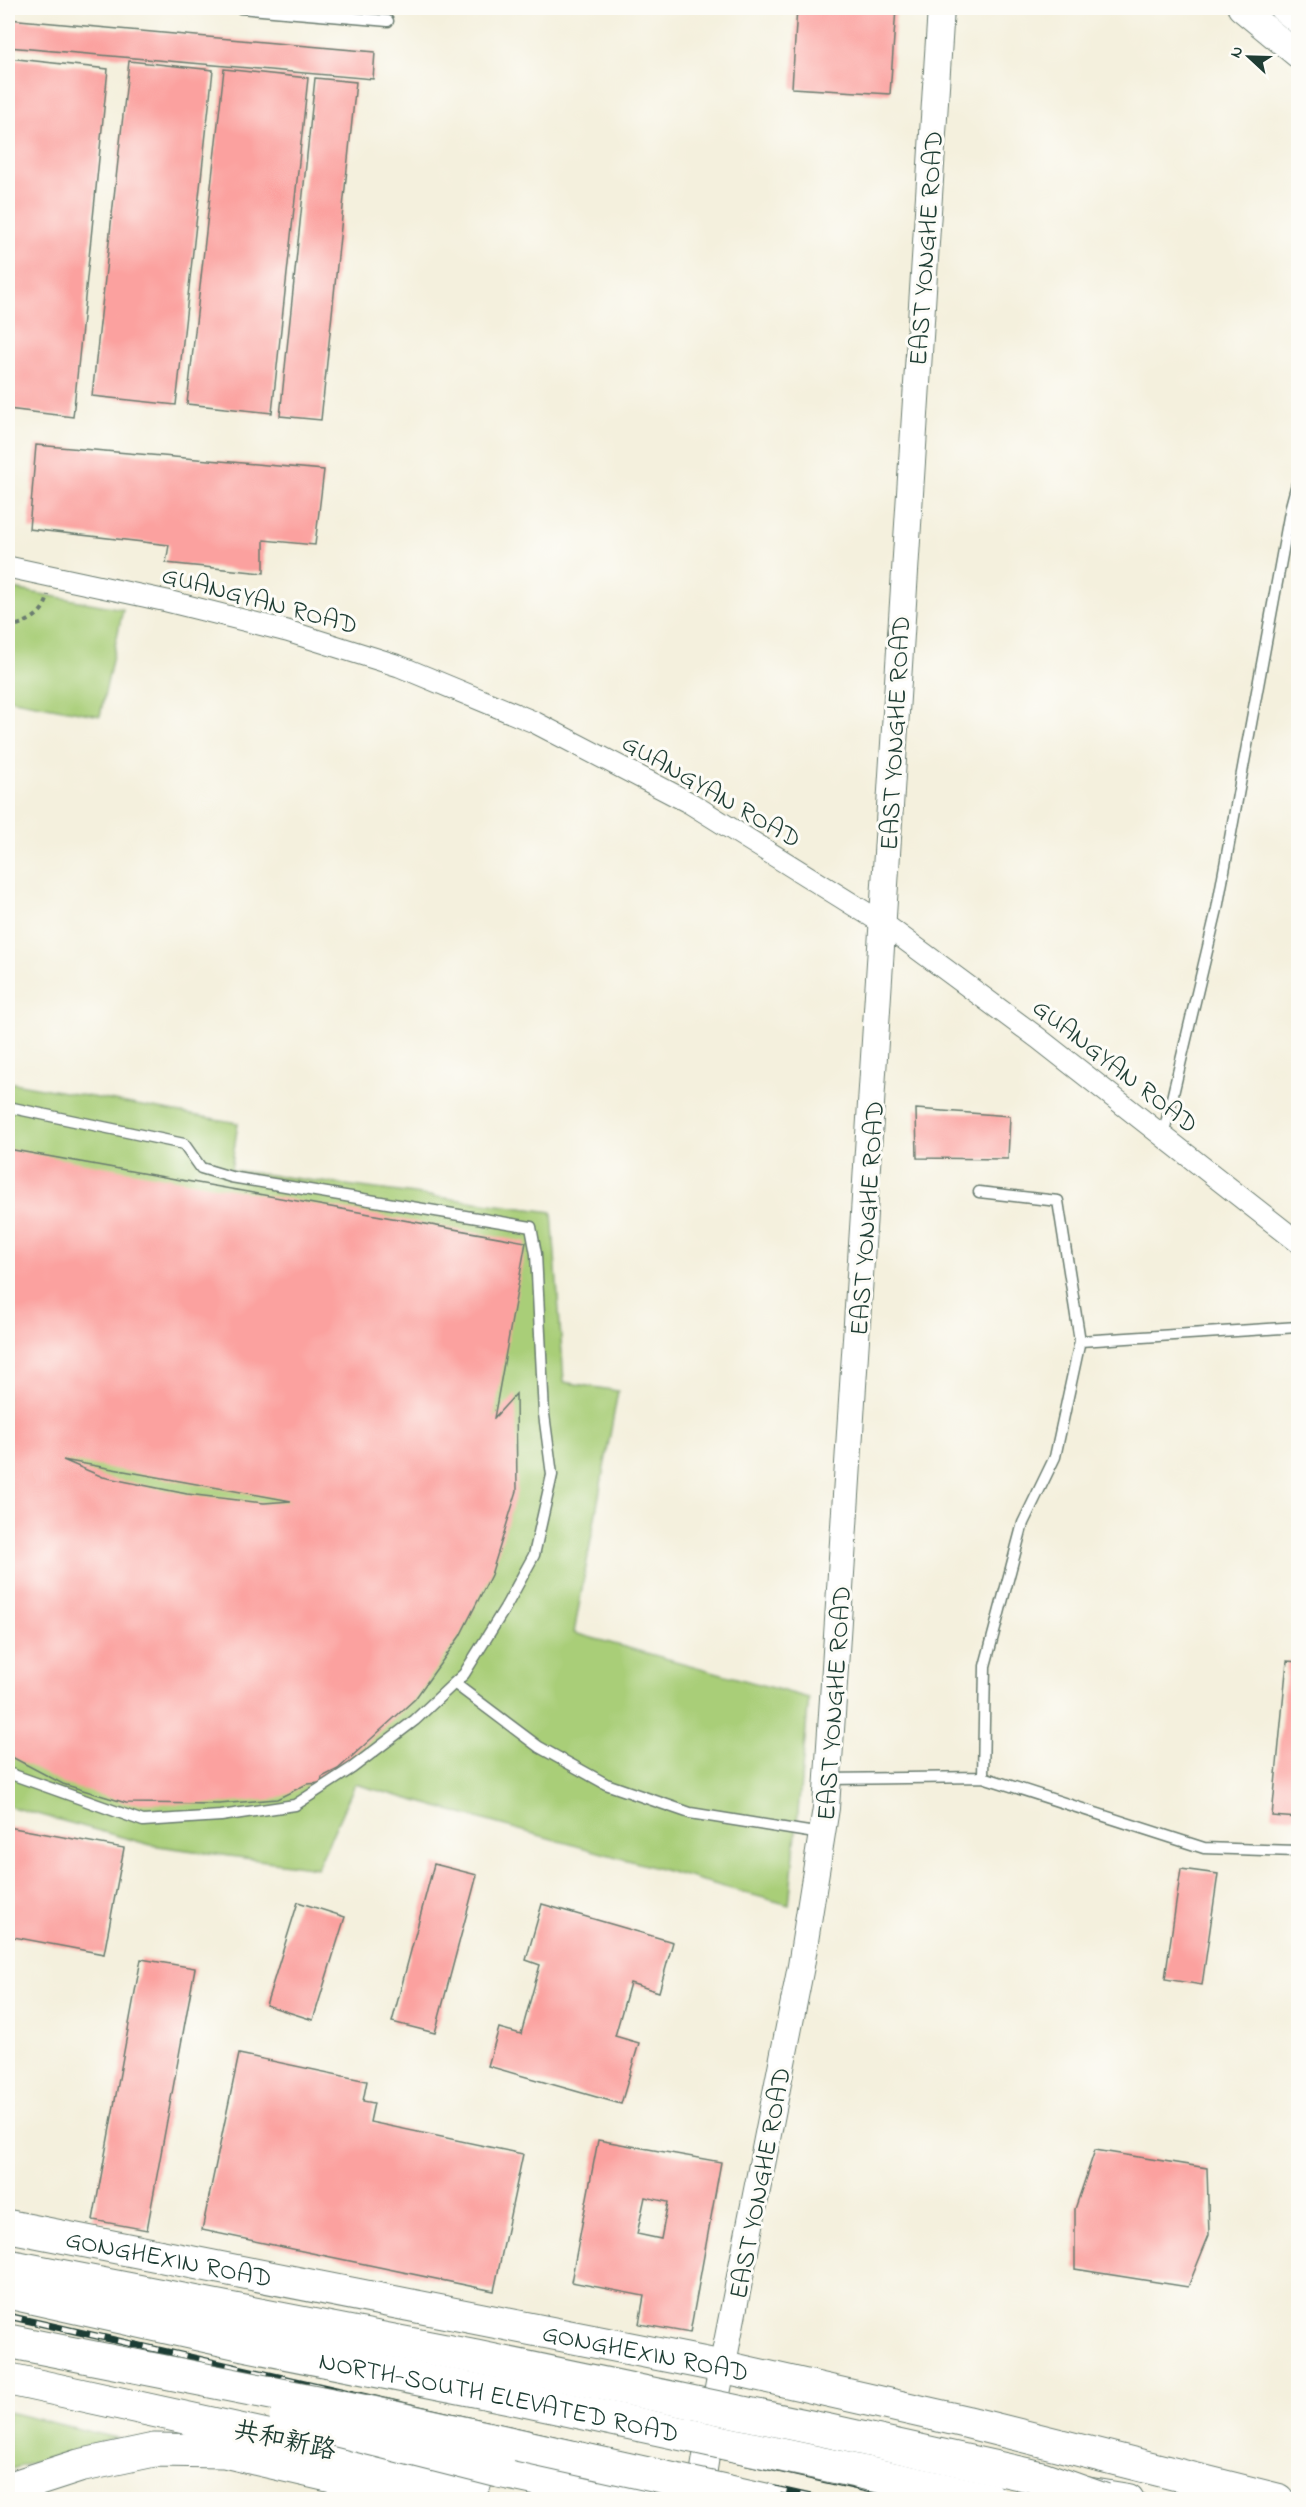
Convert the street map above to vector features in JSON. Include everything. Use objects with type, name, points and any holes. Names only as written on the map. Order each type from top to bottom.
[{"type":"highway","points":[[8,2266],[476,2357],[829,2431],[1042,2478],[1104,2499]]},
{"type":"highway","name":"NORTH-SOUTH ELEVATED ROAD","points":[[8,2292],[243,2344],[510,2397],[991,2499]]},
{"type":"highway","name":"NORTH-SOUTH ELEVATED ROAD","points":[[8,2341],[372,2413],[766,2499]]},
{"type":"highway","points":[[8,2361],[277,2415],[499,2471],[636,2499]]},
{"type":"highway","points":[[8,2489],[79,2466],[154,2450],[224,2451],[437,2499]]},
{"type":"main road","name":"GONGHEXIN ROAD","points":[[8,2226],[724,2367],[968,2422],[1279,2499]]},
{"type":"main road","name":"GONGHEXIN ROAD","points":[[8,2261],[712,2419],[1054,2489],[1128,2499]]},
{"type":"main road","points":[[167,2296],[210,2266]]},
{"type":"main road","points":[[8,2347],[126,2365],[704,2498]]},
{"type":"main road","name":"共和新路","points":[[8,2379],[562,2499]]},
{"type":"main road","points":[[232,2427],[308,2407]]},
{"type":"main road","points":[[308,2407],[337,2450]]},
{"type":"street","name":"EAST YONGHE ROAD","points":[[704,2498],[712,2419],[801,1966],[823,1834],[884,924],[890,796],[941,8]]},
{"type":"street","points":[[1241,8],[1299,55]]},
{"type":"street","points":[[1282,8],[1299,21]]},
{"type":"street","name":"GUANGYAN ROAD","points":[[8,567],[167,601],[276,628],[410,670],[534,722],[690,803],[884,924],[1038,1038],[1299,1242]]},
{"type":"lane","points":[[240,8],[388,21]]},
{"type":"lane","points":[[1163,1136],[1217,909],[1291,506],[1299,480]]},
{"type":"lane","points":[[8,1107],[184,1144],[201,1168],[231,1177],[531,1227],[536,1254],[544,1414],[552,1475],[534,1555],[505,1608],[464,1674],[415,1720],[352,1768],[295,1805],[221,1816],[143,1821],[8,1773]]},
{"type":"lane","points":[[980,1192],[1058,1201],[1080,1341],[1055,1457],[1023,1523],[985,1666],[983,1777]]},
{"type":"lane","points":[[1080,1341],[1299,1327]]},
{"type":"lane","points":[[454,1683],[539,1747],[606,1784],[690,1813],[823,1834]]},
{"type":"lane","points":[[828,1779],[983,1777],[1204,1848],[1299,1851]]},
{"type":"path","points":[[8,627],[37,616],[46,605],[50,576]]},
{"type":"green space","points":[[8,588],[123,609],[100,716],[8,699]]},
{"type":"green space","points":[[8,1082],[238,1123],[231,1170],[552,1212],[564,1382],[618,1391],[574,1633],[809,1698],[789,1905],[355,1784],[317,1868],[151,1845],[8,1806]]},
{"type":"green space","points":[[8,2412],[117,2438],[8,2470]]},
{"type":"building","points":[[434,8],[488,8],[487,14]]},
{"type":"building","points":[[797,8],[896,8],[890,94],[792,88]]},
{"type":"building","points":[[8,19],[375,52],[373,79],[8,47]]},
{"type":"building","points":[[8,58],[108,69],[73,417],[8,409]]},
{"type":"building","points":[[129,61],[213,70],[176,405],[92,396]]},
{"type":"building","points":[[224,69],[308,78],[272,413],[187,404]]},
{"type":"building","points":[[315,78],[356,82],[321,420],[280,416]]},
{"type":"building","points":[[36,445],[324,470],[315,545],[264,540],[264,573],[166,563],[169,545],[29,529]]},
{"type":"building","points":[[916,1109],[1010,1116],[1008,1159],[917,1158]]},
{"type":"building","points":[[8,1149],[526,1242],[494,1418],[516,1394],[517,1491],[491,1575],[460,1636],[415,1699],[338,1769],[322,1777],[321,1783],[307,1784],[277,1799],[219,1804],[126,1803],[63,1784],[8,1755]],"holes":[[[63,1460],[291,1501],[264,1503],[187,1494],[103,1477]]]},
{"type":"building","points":[[1287,1661],[1298,1662],[1298,1818],[1272,1816]]},
{"type":"building","points":[[8,1827],[124,1848],[104,1954],[8,1936]]},
{"type":"building","points":[[434,1864],[477,1875],[435,2033],[392,2022]]},
{"type":"building","points":[[1181,1869],[1218,1874],[1202,1985],[1165,1979]]},
{"type":"building","points":[[298,1902],[345,1917],[313,2020],[266,2005]]},
{"type":"building","points":[[542,1904],[673,1942],[659,1992],[630,1983],[615,2036],[639,2043],[621,2104],[488,2066],[499,2028],[521,2034],[540,1965],[526,1960]]},
{"type":"building","points":[[141,1959],[195,1968],[147,2230],[93,2220]]},
{"type":"building","points":[[239,2054],[367,2081],[363,2101],[374,2103],[370,2122],[523,2154],[494,2291],[202,2230]]},
{"type":"building","points":[[598,2140],[721,2162],[690,2333],[639,2324],[644,2296],[571,2282]],"holes":[[[645,2197],[668,2202],[661,2239],[637,2234]]]},
{"type":"building","points":[[1095,2150],[1207,2168],[1209,2235],[1188,2287],[1075,2269],[1075,2209]]},
{"type":"railway","points":[[8,2295],[915,2500]]},
{"type":"railway","points":[[8,2316],[824,2500]]}]
